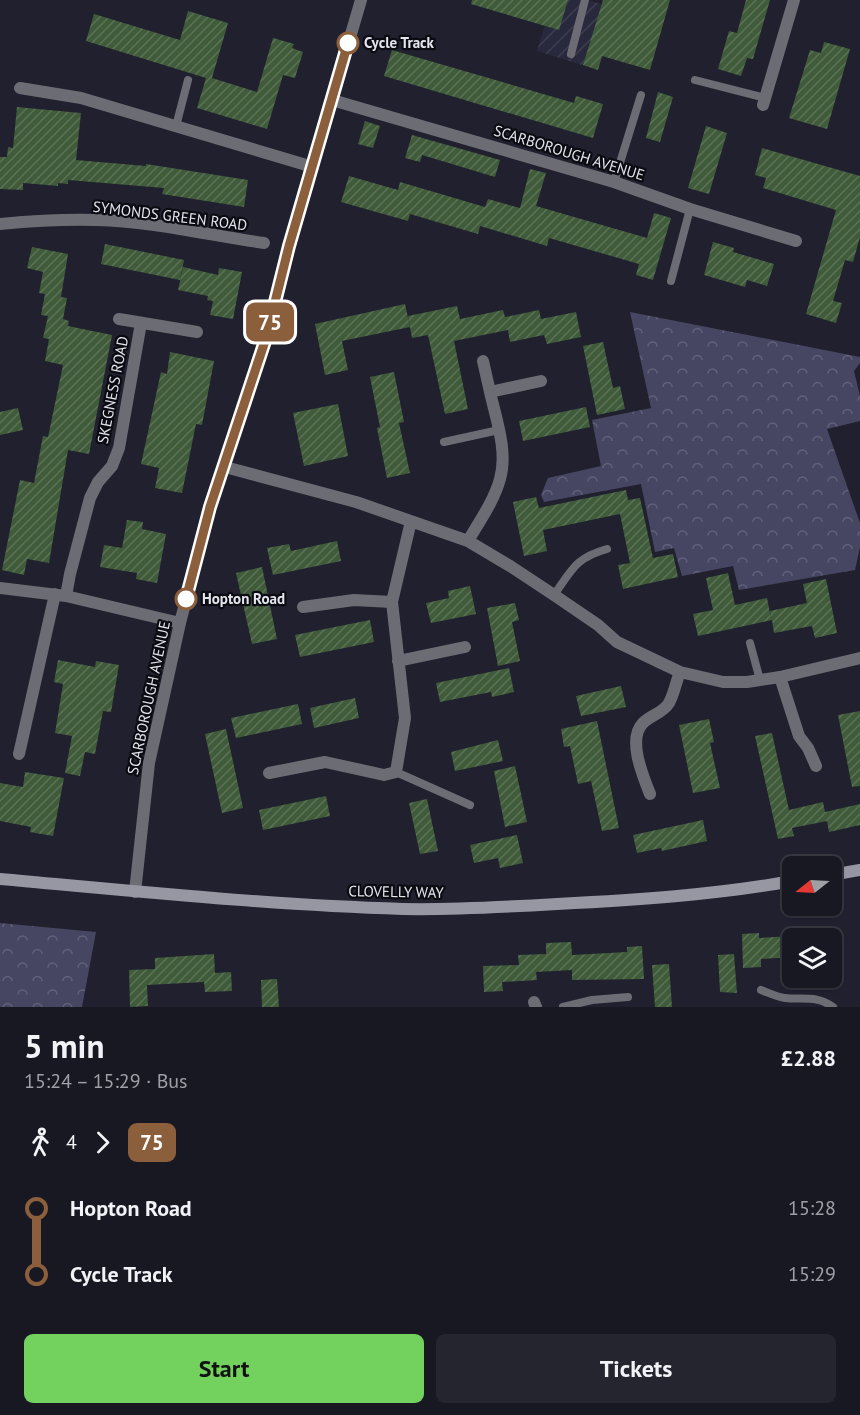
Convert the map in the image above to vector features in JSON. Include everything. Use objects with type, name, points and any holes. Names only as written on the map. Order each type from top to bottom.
[{"type":"street","name":"SCARBOROUGH AVENUE","points":[[135,892],[148,763],[180,622],[210,507],[266,338],[289,246],[361,0]]},
{"type":"street","points":[[764,101],[794,0]]},
{"type":"street","points":[[20,88],[81,98],[313,167]]},
{"type":"street","name":"SCARBOROUGH AVENUE","points":[[332,100],[614,182],[690,209],[796,241]]},
{"type":"street","name":"SYMONDS GREEN ROAD","points":[[0,224],[36,220],[98,220],[264,243]]},
{"type":"street","name":"SKEGNESS ROAD","points":[[119,319],[197,332]]},
{"type":"street","name":"SKEGNESS ROAD","points":[[19,754],[61,595],[70,574],[90,498],[112,466],[118,448],[141,323]]},
{"type":"street","points":[[468,542],[500,479],[503,458],[483,361]]},
{"type":"street","points":[[490,392],[541,381]]},
{"type":"street","points":[[225,467],[356,502],[468,542],[554,595],[598,625],[617,642],[680,672],[723,682],[760,680],[860,658]]},
{"type":"street","points":[[269,773],[325,762],[384,775],[396,772],[405,718],[392,602],[411,521]]},
{"type":"street","points":[[0,588],[61,595],[180,622]]},
{"type":"street","points":[[303,607],[354,600],[392,602]]},
{"type":"street","points":[[398,661],[465,647]]},
{"type":"street","points":[[650,794],[638,756],[637,736],[641,725],[662,711],[669,702],[680,672]]},
{"type":"street","points":[[780,677],[798,736],[808,748],[816,766]]},
{"type":"street","points":[[842,873],[860,870]]},
{"type":"street","name":"CLOVELLY WAY","points":[[0,879],[298,905],[405,909],[485,908],[681,896],[782,883]]},
{"type":"lane","points":[[572,54],[585,0]]},
{"type":"lane","points":[[176,126],[188,80]]},
{"type":"lane","points":[[695,80],[764,101]]},
{"type":"lane","points":[[614,182],[641,95]]},
{"type":"lane","points":[[671,281],[690,209]]},
{"type":"lane","points":[[444,442],[499,430]]},
{"type":"lane","points":[[554,595],[577,563],[590,554],[607,549]]},
{"type":"lane","points":[[750,643],[760,680]]},
{"type":"lane","points":[[396,772],[470,805]]},
{"type":"lane","points":[[761,990],[785,998],[812,998],[832,1007]]},
{"type":"lane","points":[[563,1007],[591,1000],[628,997]]},
{"type":"shaded area","points":[[553,0],[588,0],[617,9],[598,70],[537,51]]},
{"type":"green space","points":[[630,312],[860,357],[860,363],[854,371],[860,396],[860,421],[827,429],[860,523],[860,547],[855,570],[739,590],[733,566],[682,576],[674,548],[655,552],[641,484],[544,502],[541,495],[548,478],[601,466],[592,420],[651,408]]},
{"type":"green space","points":[[0,923],[96,932],[82,1007],[0,1007]]},
{"type":"building","points":[[472,0],[568,0],[559,30],[471,4]]},
{"type":"building","points":[[603,0],[670,0],[650,70],[602,56],[598,70],[583,65]]},
{"type":"building","points":[[746,0],[770,0],[753,59],[747,58],[741,76],[718,69],[729,31],[737,33]]},
{"type":"building","points":[[188,11],[228,23],[212,78],[257,92],[273,38],[294,44],[292,48],[303,52],[295,78],[283,75],[267,129],[197,108],[206,78],[86,41],[94,14],[180,40]]},
{"type":"building","points":[[824,42],[850,49],[827,129],[789,118],[810,50],[821,53]]},
{"type":"building","points":[[392,50],[574,103],[576,96],[603,104],[593,138],[384,76]]},
{"type":"building","points":[[658,92],[673,97],[660,142],[646,138]]},
{"type":"building","points":[[17,107],[81,113],[76,160],[146,166],[146,164],[248,180],[244,207],[162,194],[164,188],[68,180],[68,184],[58,183],[58,186],[23,183],[23,190],[0,189],[0,157],[7,157],[8,147],[13,148]]},
{"type":"building","points":[[365,121],[380,126],[373,148],[358,144]]},
{"type":"building","points":[[706,126],[727,133],[709,194],[688,188]]},
{"type":"building","points":[[412,135],[500,160],[495,177],[422,155],[420,162],[405,158]]},
{"type":"building","points":[[762,148],[860,176],[860,237],[853,262],[845,260],[833,301],[842,303],[836,323],[806,314],[836,210],[763,188],[766,178],[755,175]]},
{"type":"building","points":[[530,169],[546,173],[536,206],[647,238],[654,213],[671,218],[653,280],[636,275],[639,264],[549,238],[547,246],[480,226],[478,234],[410,214],[408,221],[341,202],[349,176],[398,190],[400,182],[485,207],[488,199],[520,208]]},
{"type":"building","points":[[713,242],[734,248],[733,252],[774,264],[767,286],[747,280],[745,287],[704,275]]},
{"type":"building","points":[[105,244],[184,260],[180,280],[101,264]]},
{"type":"building","points":[[32,247],[68,254],[61,297],[67,298],[63,319],[69,321],[68,326],[112,335],[89,454],[68,450],[49,563],[27,559],[24,575],[2,570],[20,480],[34,483],[43,436],[48,437],[63,365],[45,361],[49,339],[43,338],[48,316],[41,315],[45,294],[39,293],[43,272],[27,268]]},
{"type":"building","points":[[183,267],[218,275],[219,268],[242,272],[233,319],[210,315],[213,301],[207,300],[208,296],[178,290]]},
{"type":"building","points":[[405,304],[410,327],[342,341],[348,370],[325,375],[315,324]]},
{"type":"building","points":[[457,306],[460,319],[503,310],[505,317],[539,310],[541,319],[576,312],[581,337],[547,344],[544,335],[510,342],[508,330],[454,341],[468,409],[445,414],[428,335],[412,338],[408,316]]},
{"type":"building","points":[[603,342],[613,388],[620,386],[625,409],[597,415],[583,346]]},
{"type":"building","points":[[170,352],[214,361],[202,425],[196,424],[182,493],[155,488],[159,468],[141,464],[161,372],[167,374]]},
{"type":"building","points":[[394,372],[404,422],[399,423],[410,473],[387,478],[370,377]]},
{"type":"building","points":[[338,404],[348,456],[304,466],[293,413]]},
{"type":"building","points":[[586,407],[590,427],[523,441],[519,421]]},
{"type":"building","points":[[18,408],[23,430],[0,435],[0,412]]},
{"type":"building","points":[[626,490],[628,500],[640,498],[653,558],[673,554],[678,577],[623,589],[618,565],[630,563],[620,514],[543,530],[547,551],[524,556],[513,502],[536,497],[539,508]]},
{"type":"building","points":[[127,520],[143,522],[142,529],[166,534],[157,583],[136,579],[137,573],[100,567],[104,545],[122,548]]},
{"type":"building","points":[[337,541],[341,561],[273,575],[267,548],[289,544],[291,551]]},
{"type":"building","points":[[262,567],[277,639],[252,644],[236,573]]},
{"type":"building","points":[[728,573],[735,605],[767,598],[771,618],[770,611],[807,603],[803,584],[826,579],[837,633],[815,638],[812,626],[774,633],[772,620],[698,636],[693,614],[713,610],[706,578]]},
{"type":"building","points":[[470,586],[476,614],[431,623],[426,603],[449,598],[448,591]]},
{"type":"building","points":[[515,603],[519,620],[512,622],[520,661],[498,666],[487,608]]},
{"type":"building","points":[[370,620],[374,642],[300,657],[295,635]]},
{"type":"building","points":[[58,660],[95,667],[96,661],[119,665],[111,712],[103,711],[95,754],[85,752],[80,776],[65,773],[72,736],[55,733],[63,684],[54,682]]},
{"type":"building","points":[[509,668],[514,692],[492,697],[491,692],[440,702],[436,683]]},
{"type":"building","points":[[621,686],[626,707],[581,716],[576,696]]},
{"type":"building","points":[[355,698],[359,718],[314,728],[310,708]]},
{"type":"building","points":[[298,704],[302,724],[236,738],[231,718]]},
{"type":"building","points":[[860,711],[860,786],[852,787],[838,715]]},
{"type":"building","points":[[709,719],[714,742],[710,743],[720,788],[693,793],[679,725]]},
{"type":"building","points":[[597,721],[619,828],[602,831],[591,781],[578,784],[570,746],[564,747],[561,729]]},
{"type":"building","points":[[226,729],[243,808],[222,813],[205,734]]},
{"type":"building","points":[[772,733],[789,810],[823,802],[825,812],[860,804],[860,825],[829,832],[827,821],[792,828],[794,836],[778,839],[755,736]]},
{"type":"building","points":[[498,740],[503,761],[455,771],[451,752]]},
{"type":"building","points":[[515,766],[527,822],[505,827],[494,771]]},
{"type":"building","points":[[25,772],[64,778],[53,836],[30,832],[31,827],[0,821],[0,783],[23,787]]},
{"type":"building","points":[[326,796],[330,816],[263,830],[259,810]]},
{"type":"building","points":[[427,799],[438,851],[420,854],[409,803]]},
{"type":"building","points":[[703,820],[707,841],[662,851],[661,848],[637,853],[633,835]]},
{"type":"building","points":[[517,835],[523,863],[500,868],[498,858],[474,863],[470,845]]},
{"type":"building","points":[[759,933],[759,938],[782,937],[782,958],[761,959],[761,967],[743,968],[742,934]]},
{"type":"building","points":[[571,942],[572,955],[627,952],[627,947],[642,946],[644,979],[572,980],[572,970],[536,972],[537,980],[502,982],[503,991],[484,992],[483,966],[519,965],[518,955],[546,954],[546,943]]},
{"type":"building","points":[[214,954],[215,973],[231,972],[232,991],[205,992],[204,982],[147,985],[148,1006],[130,1007],[129,970],[155,969],[155,958]]},
{"type":"building","points":[[734,954],[737,993],[720,992],[718,955]]},
{"type":"building","points":[[669,964],[672,1007],[655,1007],[652,965]]},
{"type":"building","points":[[277,979],[279,1007],[262,1007],[261,980]]},
{"type":"bus line","name":"75","points":[[186,599],[210,507],[266,338],[289,246],[348,43]]},
{"type":"place","name":"Cycle Track","points":[[348,43]]},
{"type":"place","name":"Hopton Road","points":[[186,599]]}]
